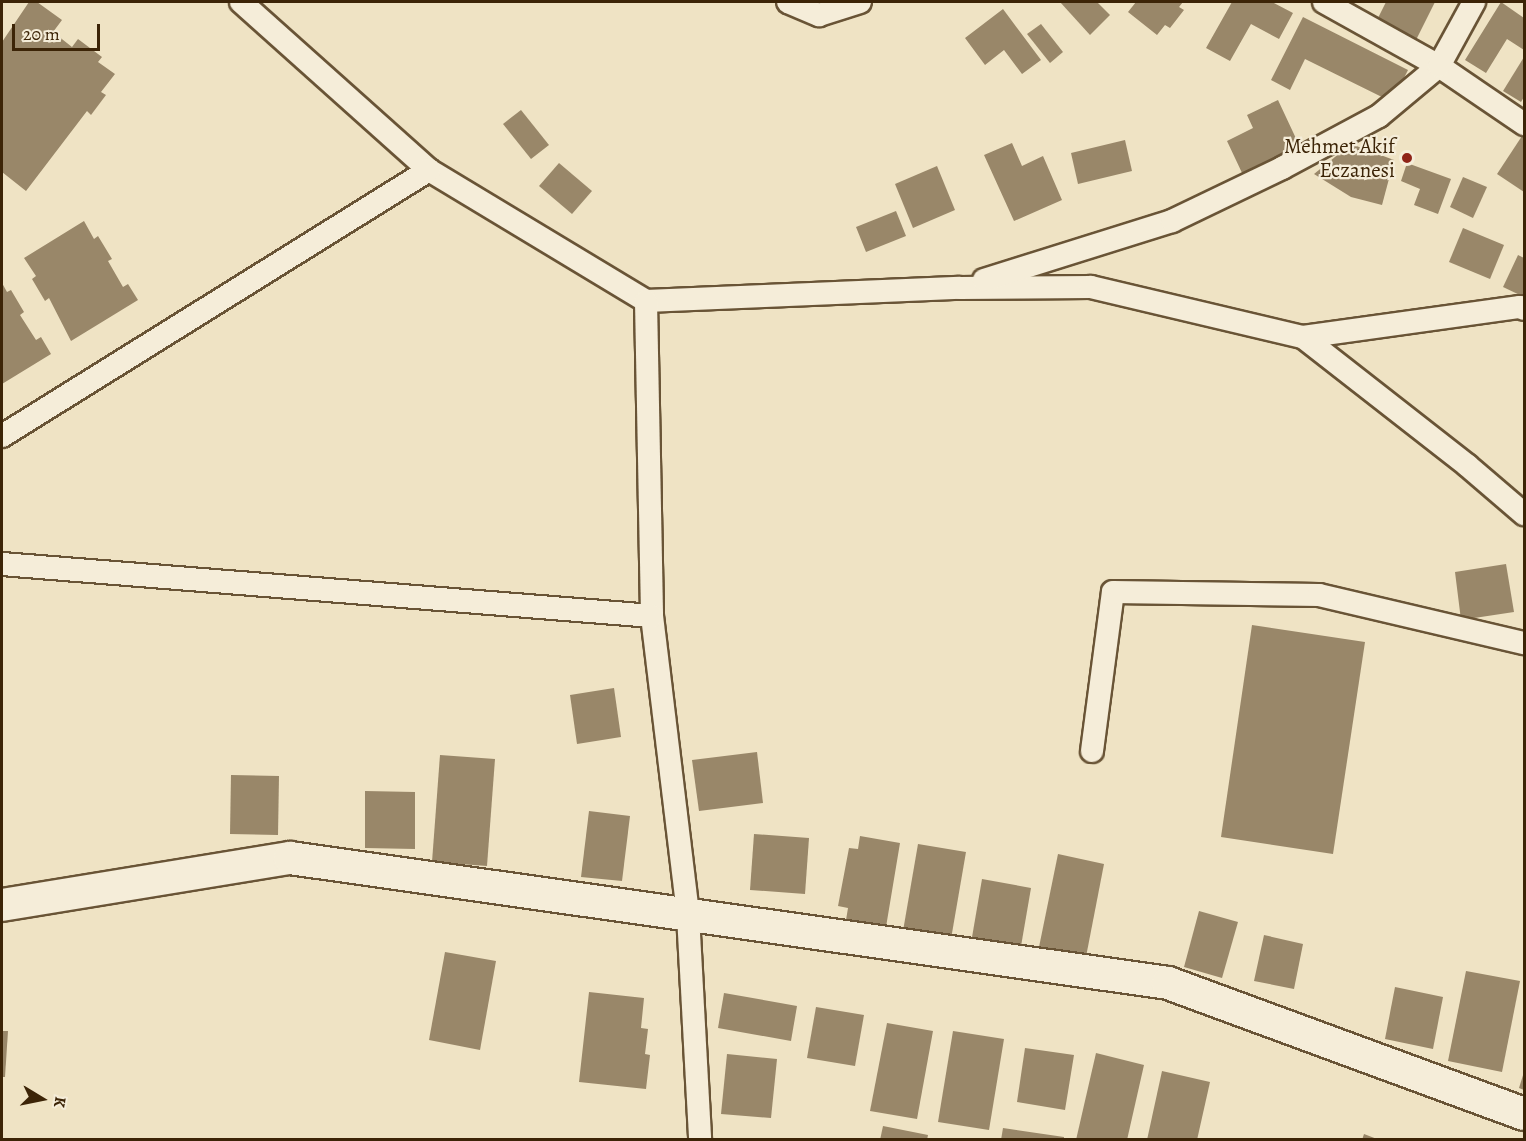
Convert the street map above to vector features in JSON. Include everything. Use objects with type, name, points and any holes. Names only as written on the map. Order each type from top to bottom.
[{"type":"street","points":[[241,2],[429,170],[646,301],[960,288],[1091,287],[1303,337],[1520,307],[1524,309]]},
{"type":"street","points":[[788,2],[819,15],[860,2]]},
{"type":"street","points":[[1324,2],[1439,66],[1524,124]]},
{"type":"street","points":[[960,288],[1182,216],[1282,168],[1379,116],[1439,66],[1474,2]]},
{"type":"street","points":[[2,436],[429,170]]},
{"type":"street","points":[[646,301],[652,616],[688,915],[700,1140]]},
{"type":"street","points":[[1303,337],[1468,466],[1524,514]]},
{"type":"street","points":[[2,564],[652,616]]},
{"type":"street","points":[[1092,751],[1113,592],[1319,595],[1524,643]]},
{"type":"street","points":[[2,905],[290,858],[1168,983],[1524,1114]]},
{"type":"building","points":[[29,2],[37,2],[62,20],[53,32],[72,47],[78,39],[102,57],[98,62],[115,74],[101,92],[106,95],[91,115],[87,111],[26,191],[2,172],[2,42]]},
{"type":"building","points":[[1060,2],[1097,2],[1110,15],[1090,35]]},
{"type":"building","points":[[1136,2],[1183,2],[1179,7],[1184,10],[1170,28],[1165,25],[1157,35],[1128,12]]},
{"type":"building","points":[[1232,2],[1272,2],[1293,13],[1279,39],[1251,24],[1230,61],[1206,48]]},
{"type":"building","points":[[1386,2],[1435,2],[1416,40],[1377,20]]},
{"type":"building","points":[[1501,2],[1524,18],[1524,50],[1507,39],[1486,73],[1465,60]]},
{"type":"building","points":[[1003,9],[1041,60],[1022,74],[1004,50],[985,65],[965,38]]},
{"type":"building","points":[[1303,17],[1408,70],[1392,102],[1305,59],[1290,90],[1271,80]]},
{"type":"building","points":[[1041,24],[1063,52],[1050,63],[1027,34]]},
{"type":"building","points":[[1524,57],[1524,97],[1521,102],[1503,91]]},
{"type":"building","points":[[1278,100],[1300,147],[1243,175],[1227,141],[1253,128],[1247,115]]},
{"type":"building","points":[[521,110],[549,145],[531,159],[503,124]]},
{"type":"building","points":[[1522,136],[1524,138],[1524,192],[1497,174]]},
{"type":"building","points":[[1125,140],[1132,171],[1078,184],[1071,153]]},
{"type":"building","points":[[1012,143],[1022,166],[1043,156],[1062,200],[1014,221],[984,155]]},
{"type":"building","points":[[1351,144],[1394,160],[1382,205],[1351,197],[1314,174]]},
{"type":"building","points":[[559,163],[592,191],[572,214],[539,186]]},
{"type":"building","points":[[1407,163],[1451,179],[1438,214],[1414,205],[1420,189],[1401,181]]},
{"type":"building","points":[[937,166],[955,210],[913,228],[895,184]]},
{"type":"building","points":[[1463,177],[1487,187],[1473,218],[1450,207]]},
{"type":"building","points":[[896,211],[906,236],[866,252],[856,227]]},
{"type":"building","points":[[84,221],[94,239],[98,236],[112,259],[108,261],[123,287],[128,284],[138,300],[71,341],[49,298],[45,301],[32,279],[36,276],[24,258]]},
{"type":"building","points":[[1463,228],[1504,245],[1490,279],[1449,262]]},
{"type":"building","points":[[1518,255],[1524,258],[1524,297],[1503,287]]},
{"type":"building","points":[[2,283],[7,292],[11,290],[24,312],[20,315],[36,340],[41,337],[51,354],[2,384]]},
{"type":"building","points":[[1506,564],[1514,612],[1461,620],[1455,572]]},
{"type":"building","points":[[1252,625],[1365,642],[1333,854],[1221,837]]},
{"type":"building","points":[[614,688],[621,737],[577,744],[570,695]]},
{"type":"building","points":[[757,752],[763,803],[699,811],[692,760]]},
{"type":"building","points":[[440,755],[495,759],[487,866],[432,862]]},
{"type":"building","points":[[231,775],[279,776],[278,835],[230,834]]},
{"type":"building","points":[[365,791],[415,792],[415,849],[365,848]]},
{"type":"building","points":[[589,811],[630,816],[622,881],[581,877]]},
{"type":"building","points":[[754,834],[809,838],[805,894],[750,890]]},
{"type":"building","points":[[860,836],[900,843],[886,927],[846,920],[848,908],[838,906],[849,848],[858,849]]},
{"type":"building","points":[[918,844],[966,852],[951,939],[903,931]]},
{"type":"building","points":[[1058,854],[1104,864],[1085,962],[1038,952]]},
{"type":"building","points":[[982,879],[1031,888],[1020,952],[971,943]]},
{"type":"building","points":[[1199,911],[1238,922],[1222,978],[1184,967]]},
{"type":"building","points":[[1264,935],[1303,944],[1294,989],[1254,981]]},
{"type":"building","points":[[445,952],[496,961],[480,1050],[429,1040]]},
{"type":"building","points":[[1466,971],[1520,981],[1502,1072],[1448,1061]]},
{"type":"building","points":[[1395,987],[1443,997],[1433,1049],[1385,1039]]},
{"type":"building","points":[[589,992],[644,998],[641,1028],[648,1029],[645,1054],[650,1055],[646,1089],[579,1082]]},
{"type":"building","points":[[724,993],[797,1006],[791,1041],[718,1028]]},
{"type":"building","points":[[816,1007],[864,1015],[855,1066],[807,1058]]},
{"type":"building","points":[[887,1023],[933,1031],[917,1119],[870,1111]]},
{"type":"building","points":[[2,1031],[8,1031],[5,1077],[2,1077]]},
{"type":"building","points":[[953,1031],[1004,1039],[989,1130],[938,1122]]},
{"type":"building","points":[[1025,1048],[1074,1055],[1065,1110],[1017,1102]]},
{"type":"building","points":[[1096,1053],[1144,1065],[1127,1140],[1076,1140]]},
{"type":"building","points":[[727,1054],[777,1059],[771,1118],[721,1114]]},
{"type":"building","points":[[1162,1071],[1210,1082],[1197,1140],[1147,1140]]},
{"type":"building","points":[[1524,1072],[1524,1090],[1519,1088]]},
{"type":"building","points":[[883,1126],[928,1135],[927,1140],[880,1140]]},
{"type":"building","points":[[1003,1128],[1064,1137],[1064,1140],[1001,1140]]},
{"type":"building","points":[[1364,1134],[1377,1139],[1377,1140],[1362,1140]]},
{"type":"place","name":"Mehmet Akif Eczanesi","points":[[1407,158]]}]
